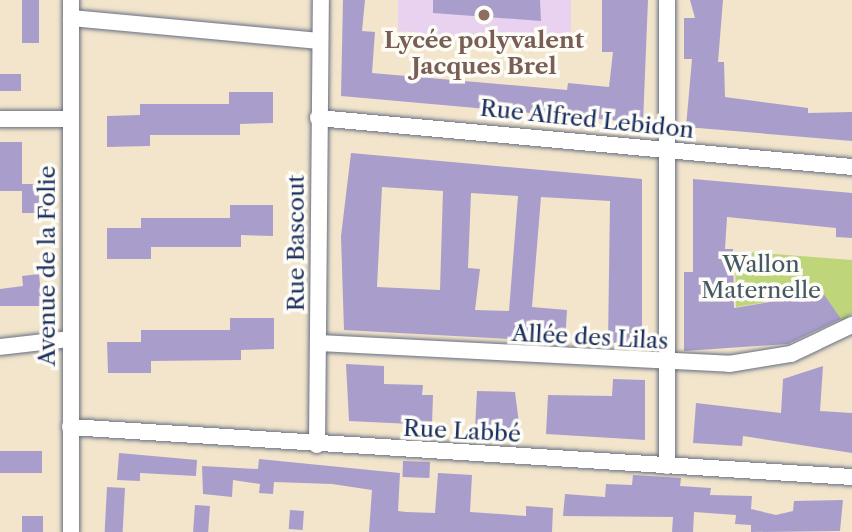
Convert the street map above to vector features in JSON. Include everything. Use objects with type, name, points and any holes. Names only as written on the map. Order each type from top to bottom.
[{"type":"street","name":"Avenue de la Folie","points":[[71,0],[71,532]]},
{"type":"street","name":"Rue Bascout","points":[[317,445],[317,41],[321,0]]},
{"type":"street","points":[[667,0],[667,466]]},
{"type":"street","points":[[71,18],[317,41]]},
{"type":"street","name":"Rue Alfred Lebidon","points":[[318,118],[852,167]]},
{"type":"street","points":[[0,119],[70,119]]},
{"type":"street","name":"Allée des Lilas","points":[[319,343],[668,365],[791,354],[852,325]]},
{"type":"street","points":[[0,346],[70,339]]},
{"type":"street","name":"Rue Labbé","points":[[70,427],[317,445],[852,477]]},
{"type":"shaded area","name":"Lycée polyvalent Jacques Brel","points":[[398,0],[571,0],[571,46],[398,31]]},
{"type":"green space","name":"Wallon Maternelle","points":[[735,251],[852,260],[852,314],[842,321],[822,293],[736,307]]},
{"type":"building","points":[[22,0],[39,0],[39,43],[22,43]]},
{"type":"building","points":[[343,0],[365,0],[362,31],[375,32],[372,73],[567,90],[568,83],[609,87],[613,52],[602,52],[602,0],[648,0],[643,123],[341,96]]},
{"type":"building","points":[[433,0],[540,0],[541,21],[433,13]]},
{"type":"building","points":[[690,0],[723,0],[718,62],[724,62],[725,97],[808,108],[808,113],[852,112],[852,141],[686,127],[692,59],[684,59],[684,18],[695,18]]},
{"type":"building","points":[[0,74],[21,74],[21,91],[0,91]]},
{"type":"building","points":[[229,92],[273,92],[273,123],[240,124],[240,135],[150,135],[150,146],[107,147],[107,116],[140,115],[140,104],[229,104]]},
{"type":"building","points":[[0,142],[22,142],[22,191],[0,191]]},
{"type":"building","points":[[351,153],[642,179],[642,343],[608,343],[610,201],[541,197],[532,307],[567,310],[565,342],[344,330],[341,236]],"holes":[[[382,187],[443,191],[440,290],[377,287]],[[471,193],[518,196],[509,311],[475,310],[480,269],[468,268]]]},
{"type":"building","points":[[693,179],[852,193],[852,238],[836,237],[836,228],[727,217],[725,249],[733,249],[734,308],[823,293],[841,319],[788,344],[684,351],[684,272],[693,272]]},
{"type":"building","points":[[22,184],[39,184],[39,213],[22,213]]},
{"type":"building","points":[[230,205],[273,205],[273,236],[241,235],[241,247],[151,247],[151,259],[107,259],[107,228],[141,228],[141,218],[230,218]]},
{"type":"building","points":[[39,274],[42,306],[0,306],[0,289],[23,286],[22,276]]},
{"type":"building","points":[[230,318],[274,318],[274,349],[241,350],[241,360],[151,361],[151,373],[108,373],[107,342],[141,342],[141,330],[230,330]]},
{"type":"building","points":[[346,364],[384,366],[384,384],[423,385],[422,395],[433,395],[432,425],[349,421]]},
{"type":"building","points":[[823,366],[820,411],[852,413],[852,453],[743,436],[742,446],[693,443],[696,403],[781,413],[783,379]]},
{"type":"building","points":[[613,379],[645,380],[645,440],[546,434],[548,395],[612,396]]},
{"type":"building","points":[[477,391],[515,392],[520,431],[475,429]]},
{"type":"building","points":[[0,451],[42,451],[42,473],[0,473]]},
{"type":"building","points":[[119,453],[197,460],[196,476],[140,473],[140,481],[117,480]]},
{"type":"building","points":[[259,459],[400,473],[398,511],[406,512],[435,513],[438,473],[472,475],[470,512],[526,516],[526,506],[553,508],[552,532],[369,532],[372,490],[332,484],[274,482],[273,494],[259,493],[260,484],[233,480],[232,497],[203,494],[202,466],[258,469]]},
{"type":"building","points":[[403,461],[430,462],[429,478],[402,477]]},
{"type":"building","points":[[633,475],[681,478],[680,486],[711,488],[710,495],[752,496],[751,509],[776,515],[793,511],[794,501],[843,500],[840,531],[751,532],[751,525],[735,524],[736,515],[694,512],[693,532],[672,532],[673,517],[563,516],[565,494],[605,497],[606,484],[632,485]]},
{"type":"building","points":[[107,487],[125,488],[123,532],[105,532]]},
{"type":"building","points":[[195,505],[210,506],[208,532],[193,532]]},
{"type":"building","points":[[290,510],[304,511],[303,530],[289,529]]},
{"type":"building","points":[[22,516],[43,516],[43,532],[22,532]]},
{"type":"place","name":"Lycée polyvalent Jacques Brel","points":[[484,15]]}]
